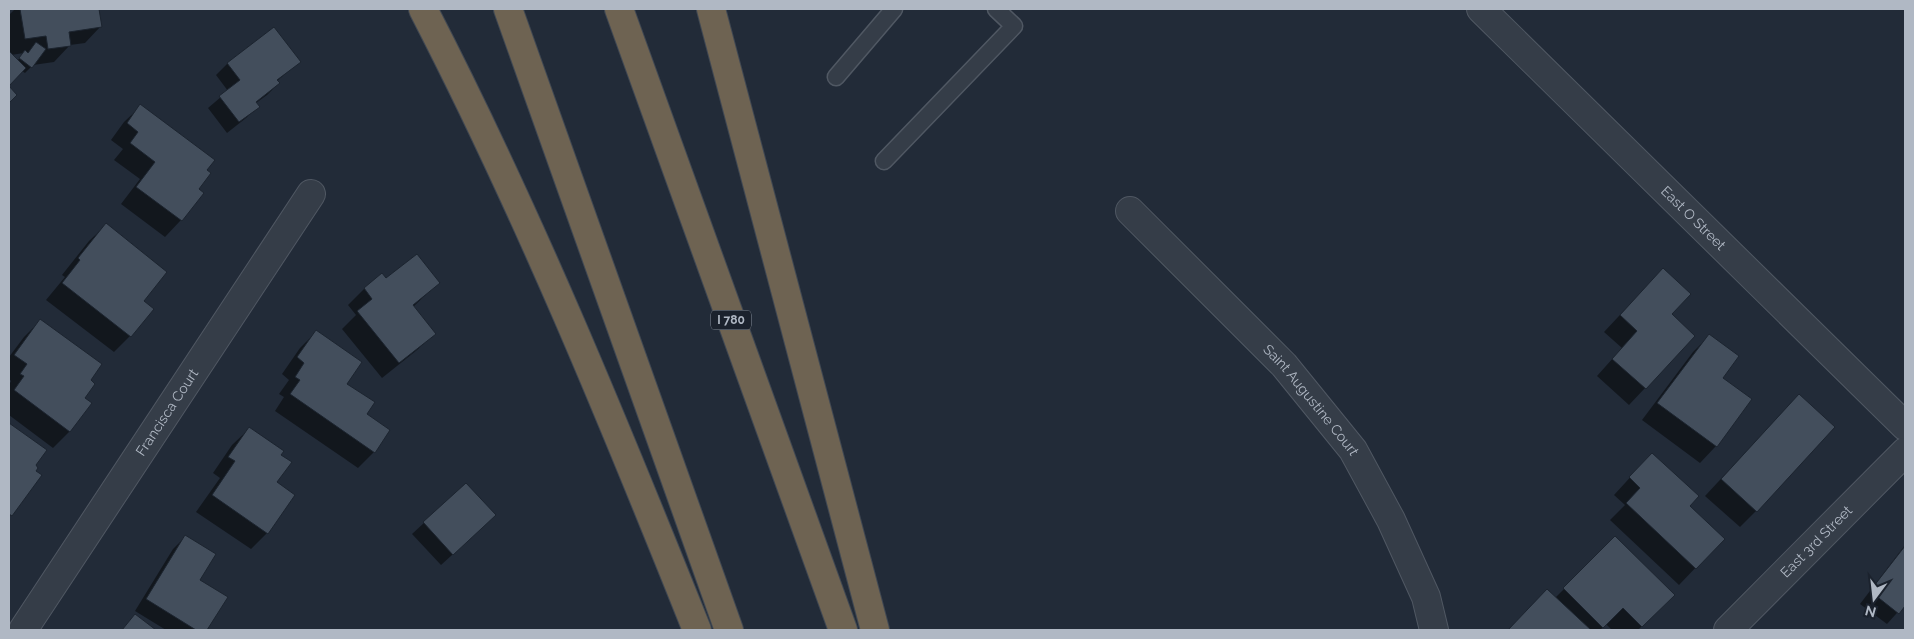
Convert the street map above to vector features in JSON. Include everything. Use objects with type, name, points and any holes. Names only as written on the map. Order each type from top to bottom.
[{"type":"highway","points":[[423,9],[468,96],[563,304],[697,630]]},
{"type":"highway","points":[[508,9],[729,630]]},
{"type":"highway","name":"I 780","points":[[619,9],[843,630]]},
{"type":"highway","points":[[711,9],[875,630]]},
{"type":"street","name":"East O Street","points":[[1480,9],[1905,426]]},
{"type":"street","name":"Francisca Court","points":[[23,630],[311,194]]},
{"type":"street","name":"Saint Augustine Court","points":[[1130,211],[1284,365],[1353,450],[1392,520],[1426,597],[1434,630]]},
{"type":"street","name":"East 3rd Street","points":[[1728,630],[1905,452]]},
{"type":"lane","points":[[836,77],[894,9]]},
{"type":"lane","points":[[884,161],[1014,26],[996,9]]},
{"type":"building","points":[[20,9],[99,9],[102,27],[69,32],[71,46],[48,49],[46,36],[25,39]]},
{"type":"building","points":[[274,27],[301,62],[277,80],[280,83],[256,102],[260,107],[239,122],[219,96],[240,80],[227,63]]},
{"type":"building","points":[[36,42],[46,49],[32,68],[19,58],[25,50],[28,53]]},
{"type":"building","points":[[9,51],[26,68],[9,86]]},
{"type":"building","points":[[9,86],[17,95],[9,103]]},
{"type":"building","points":[[140,104],[215,160],[207,170],[211,173],[199,189],[204,193],[182,221],[136,187],[155,162],[130,143],[138,132],[127,123]]},
{"type":"building","points":[[106,223],[167,272],[144,301],[154,309],[131,337],[62,283],[80,260],[78,258]]},
{"type":"building","points":[[417,254],[440,283],[413,305],[436,334],[399,363],[357,311],[372,299],[364,288],[382,273],[386,278]]},
{"type":"building","points":[[1663,268],[1691,294],[1672,314],[1695,336],[1646,389],[1612,359],[1637,331],[1620,315]]},
{"type":"building","points":[[40,319],[102,364],[91,380],[95,384],[85,398],[92,403],[70,432],[14,390],[24,376],[20,374],[27,364],[14,355]]},
{"type":"building","points":[[316,330],[362,362],[347,384],[375,402],[367,414],[390,430],[375,453],[290,394],[300,380],[295,377],[304,363],[297,357]]},
{"type":"building","points":[[1709,334],[1739,356],[1723,378],[1752,399],[1717,447],[1657,403]]},
{"type":"building","points":[[1799,394],[1835,427],[1757,512],[1721,479]]},
{"type":"building","points":[[9,423],[47,450],[36,465],[38,468],[36,471],[42,475],[12,516],[9,514]]},
{"type":"building","points":[[249,427],[284,451],[281,455],[292,462],[277,482],[295,495],[268,534],[212,495],[235,461],[228,457]]},
{"type":"building","points":[[1652,453],[1699,496],[1690,506],[1725,539],[1696,569],[1626,503],[1640,488],[1629,477]]},
{"type":"building","points":[[466,483],[496,515],[453,555],[423,522]]},
{"type":"building","points":[[185,535],[216,554],[200,580],[228,597],[207,630],[196,630],[146,599]]},
{"type":"building","points":[[1615,536],[1675,595],[1642,627],[1623,608],[1603,628],[1563,588]]},
{"type":"building","points":[[1905,546],[1905,606],[1899,614],[1870,591]]},
{"type":"building","points":[[1547,589],[1591,630],[1508,630]]},
{"type":"building","points":[[135,614],[156,630],[122,630]]}]
